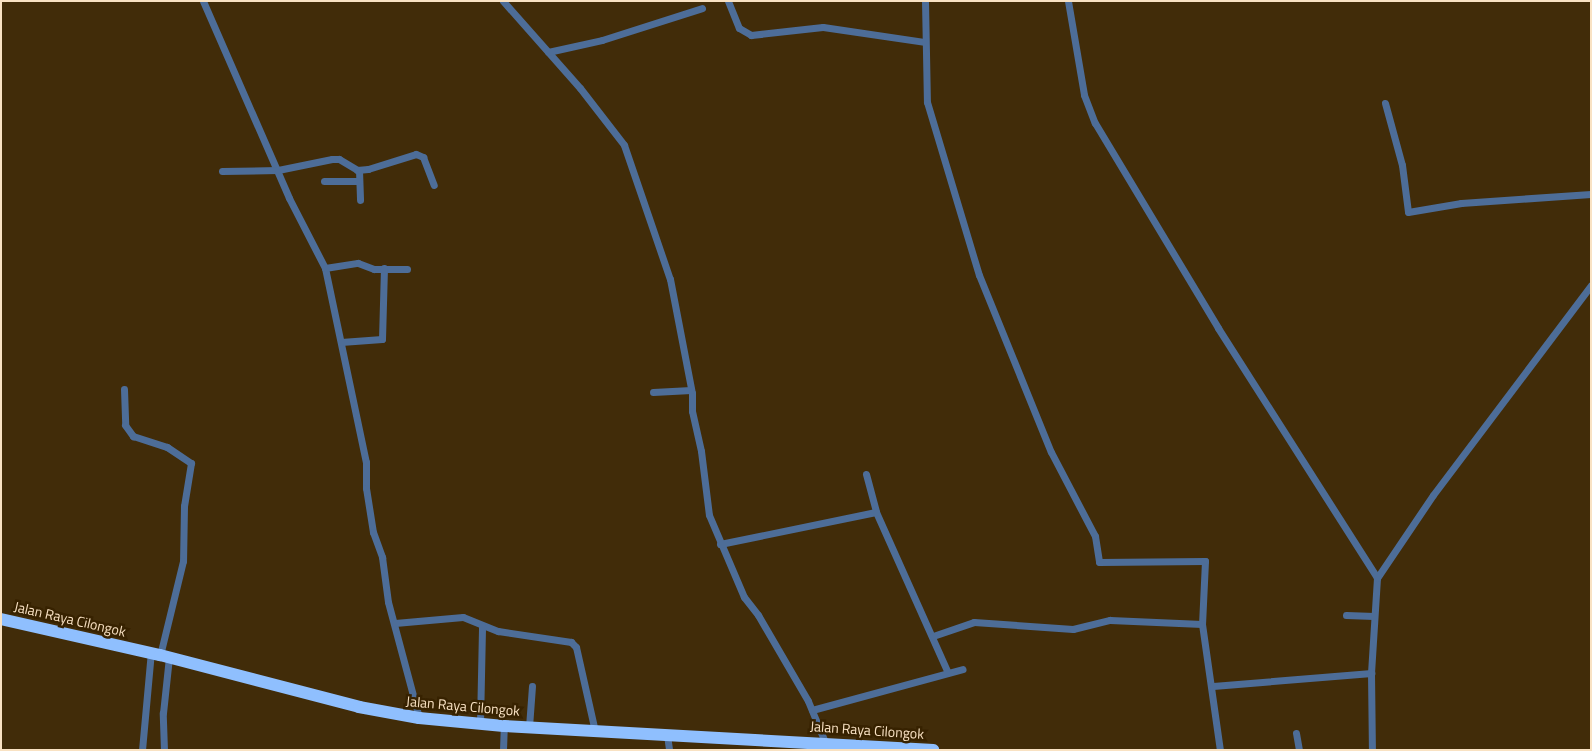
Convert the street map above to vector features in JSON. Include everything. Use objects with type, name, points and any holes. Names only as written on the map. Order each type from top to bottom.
[{"type":"highway","name":"Jalan Raya Cilongok","points":[[1,618],[160,655],[294,691],[419,718],[504,726],[825,742],[933,750]]},
{"type":"street","points":[[203,1],[278,170],[325,268],[366,462],[373,532],[382,556],[388,602],[419,718]]},
{"type":"street","points":[[503,1],[548,52],[624,145],[670,279],[691,390],[692,411],[701,452],[709,515],[744,598],[758,615],[812,710],[825,742]]},
{"type":"street","points":[[728,1],[739,28],[751,35],[823,27],[924,42]]},
{"type":"street","points":[[925,1],[924,42],[927,102],[979,275],[1051,452],[1095,536],[1100,562],[1206,561],[1202,624],[1213,686],[1220,750]]},
{"type":"street","points":[[1068,1],[1084,95],[1095,123],[1202,303],[1377,578]]},
{"type":"street","points":[[548,52],[602,40],[702,8]]},
{"type":"street","points":[[1385,103],[1402,165],[1408,212],[1461,203],[1591,194]]},
{"type":"street","points":[[222,171],[278,170],[332,159],[360,170],[420,155],[434,185]]},
{"type":"street","points":[[360,170],[360,200]]},
{"type":"street","points":[[324,181],[359,181]]},
{"type":"street","points":[[325,268],[358,263],[372,269],[408,269]]},
{"type":"street","points":[[341,342],[382,339],[384,268]]},
{"type":"street","points":[[1372,750],[1370,672],[1377,578],[1433,495],[1591,285]]},
{"type":"street","points":[[124,390],[125,425],[133,436],[167,447],[191,463],[185,503],[183,561],[160,655],[142,750]]},
{"type":"street","points":[[653,392],[691,390]]},
{"type":"street","points":[[866,474],[876,512],[948,673]]},
{"type":"street","points":[[720,544],[876,512]]},
{"type":"street","points":[[1346,615],[1374,616]]},
{"type":"street","points":[[395,623],[463,617],[482,626],[571,642],[576,647],[595,731]]},
{"type":"street","points":[[933,636],[974,622],[1073,629],[1110,620],[1202,624]]},
{"type":"street","points":[[480,724],[482,626]]},
{"type":"street","points":[[160,655],[164,750]]},
{"type":"street","points":[[812,710],[963,669]]},
{"type":"street","points":[[1213,686],[1370,672]]},
{"type":"street","points":[[529,727],[532,686]]},
{"type":"street","points":[[503,750],[504,726]]},
{"type":"street","points":[[1296,733],[1298,750]]},
{"type":"street","points":[[667,735],[669,750]]}]
